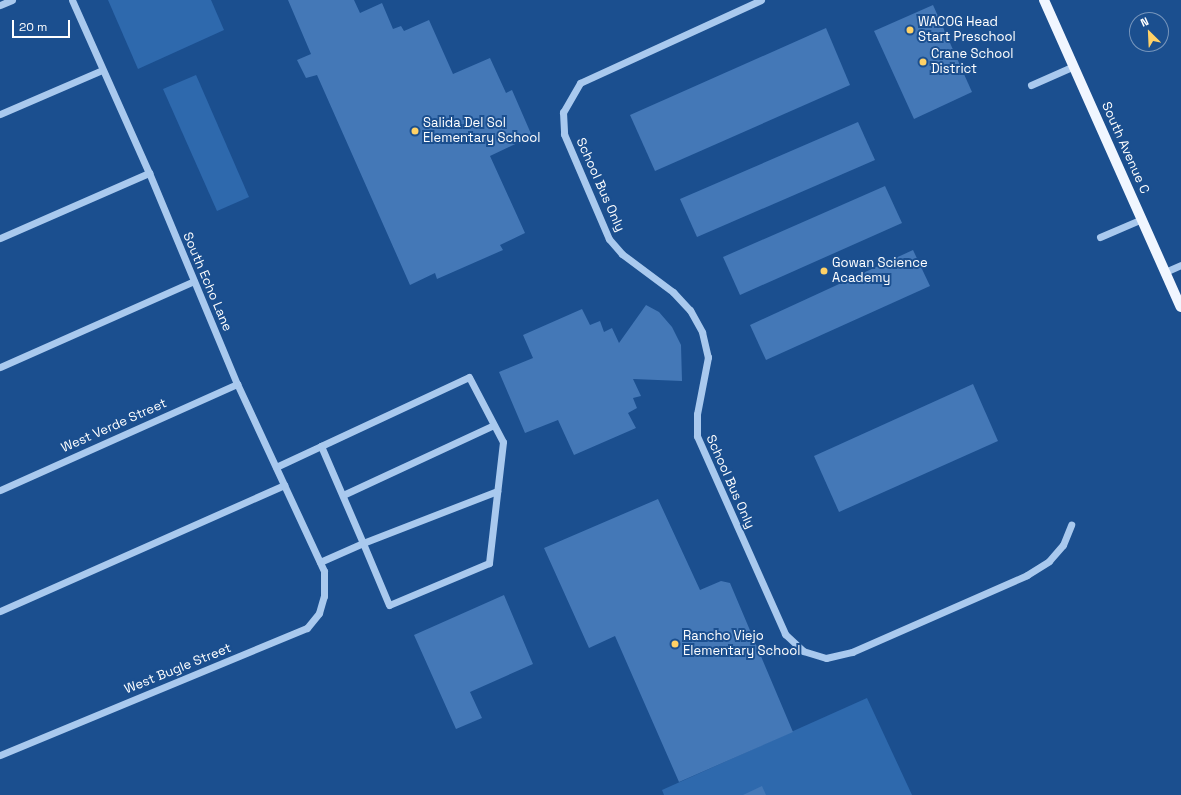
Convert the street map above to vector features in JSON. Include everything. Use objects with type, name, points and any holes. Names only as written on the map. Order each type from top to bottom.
[{"type":"main road","name":"South Avenue C","points":[[1044,0],[1181,307]]},
{"type":"street","points":[[0,5],[12,0]]},
{"type":"street","name":"South Echo Lane","points":[[72,0],[149,173],[237,384],[324,571]]},
{"type":"street","name":"School Bus Only","points":[[761,0],[580,83],[563,112],[564,134],[610,239],[622,254],[673,292],[690,310],[702,332],[708,357],[697,414],[697,436],[785,634],[803,651],[826,658],[852,652],[1026,575],[1049,561],[1063,545],[1071,525]]},
{"type":"street","points":[[1031,85],[1074,66]]},
{"type":"street","points":[[0,114],[102,70]]},
{"type":"street","points":[[0,238],[149,173]]},
{"type":"street","points":[[1100,237],[1142,219]]},
{"type":"street","points":[[1166,272],[1181,265]]},
{"type":"street","points":[[0,367],[194,281]]},
{"type":"street","points":[[276,467],[321,446],[469,377],[503,442],[489,563],[389,605],[321,446]]},
{"type":"street","name":"West Verde Street","points":[[0,490],[237,384]]},
{"type":"street","points":[[342,495],[494,425]]},
{"type":"street","points":[[0,611],[284,485]]},
{"type":"street","points":[[320,562],[363,543],[497,491]]},
{"type":"street","name":"West Bugle Street","points":[[0,755],[307,628],[319,613],[324,596],[324,571]]},
{"type":"shaded area","points":[[108,0],[211,0],[224,30],[138,69]]},
{"type":"shaded area","points":[[196,75],[249,197],[217,211],[163,89]]},
{"type":"shaded area","points":[[867,698],[912,795],[664,795],[662,790]]},
{"type":"building","name":"Salida Del Sol Elementary School","points":[[288,0],[354,0],[360,13],[382,3],[393,29],[401,26],[404,31],[429,20],[453,74],[490,58],[506,93],[512,90],[532,136],[490,156],[525,233],[500,245],[503,250],[437,279],[435,273],[410,285],[317,75],[306,78],[297,60],[311,54]]},
{"type":"building","name":"Crane School District","points":[[933,5],[972,92],[914,119],[874,31]]},
{"type":"building","points":[[826,28],[850,85],[655,171],[630,115]]},
{"type":"building","points":[[858,122],[875,160],[697,237],[680,199]]},
{"type":"building","points":[[885,186],[902,223],[740,295],[723,257]]},
{"type":"building","points":[[913,250],[930,286],[766,360],[750,325]]},
{"type":"building","points":[[646,305],[659,312],[672,327],[681,345],[682,381],[633,379],[641,396],[633,398],[637,408],[628,413],[636,428],[574,455],[558,420],[525,433],[499,372],[533,358],[523,335],[582,309],[590,325],[600,321],[604,332],[612,328],[619,343]]},
{"type":"building","points":[[973,384],[998,441],[839,512],[814,456]]},
{"type":"building","name":"Rancho Viejo Elementary School","points":[[658,499],[700,590],[721,581],[730,583],[793,732],[679,782],[615,636],[589,648],[544,548]]},
{"type":"building","points":[[504,595],[533,664],[470,692],[482,718],[456,729],[414,635]]},
{"type":"building","points":[[762,786],[766,795],[743,795]]},
{"type":"place","name":"WACOG Head Start Preschool","points":[[910,30]]},
{"type":"place","name":"Crane School District","points":[[923,62]]},
{"type":"place","name":"Salida Del Sol Elementary School","points":[[415,131]]},
{"type":"place","name":"Gowan Science Academy","points":[[824,271]]},
{"type":"place","name":"Rancho Viejo Elementary School","points":[[675,644]]}]
